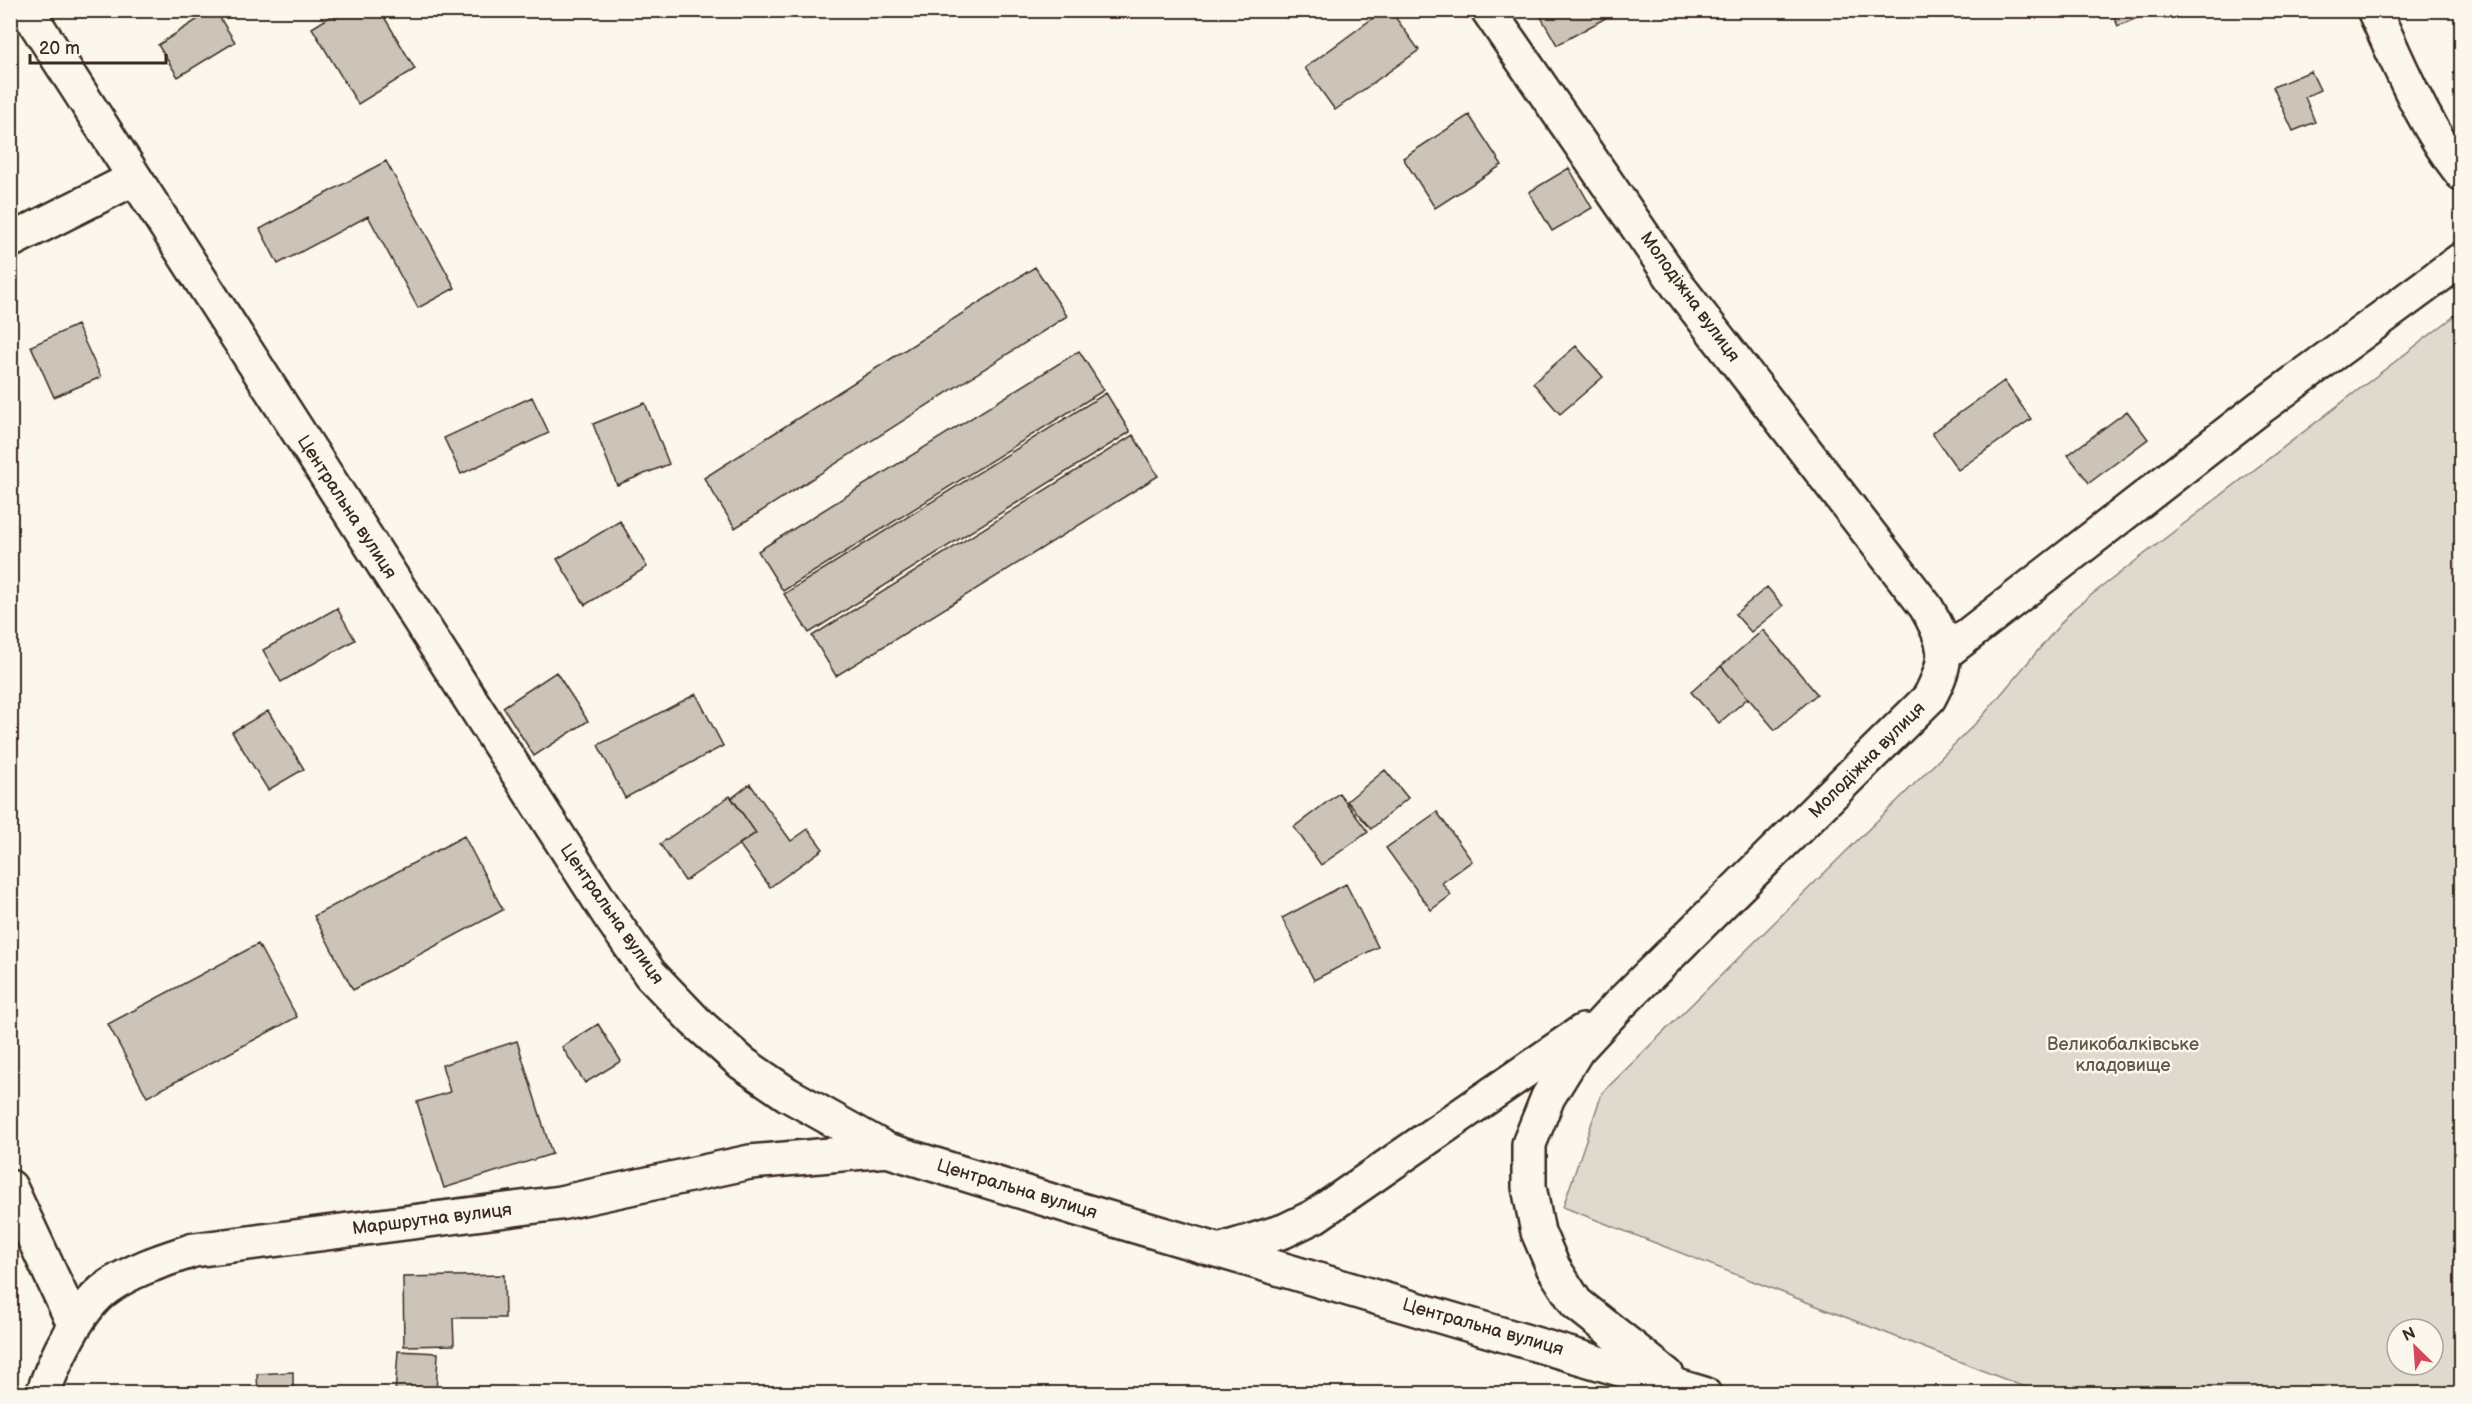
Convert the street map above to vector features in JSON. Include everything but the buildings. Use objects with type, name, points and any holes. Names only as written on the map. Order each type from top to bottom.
[{"type":"street","name":"Центральна вулиця","points":[[27,10],[609,915],[650,974],[695,1021],[742,1063],[787,1094],[887,1149],[1686,1391]]},
{"type":"street","name":"Молодіжна вулиця","points":[[1488,10],[1678,286],[1926,607],[1939,629],[1945,653],[1941,676],[1929,698],[1617,1007],[1577,1050],[1548,1096],[1529,1144],[1529,1187],[1538,1232],[1552,1268],[1576,1304],[1686,1391]]},
{"type":"street","points":[[2374,10],[2421,112],[2448,157],[2462,174]]},
{"type":"street","points":[[10,241],[135,178]]},
{"type":"street","points":[[1945,653],[2261,407],[2462,259]]},
{"type":"street","points":[[1222,1250],[1284,1230],[1315,1216],[1617,1007]]},
{"type":"street","name":"Маршрутна вулиця","points":[[43,1394],[74,1324],[106,1288],[145,1267],[194,1251],[560,1203],[750,1162],[887,1149]]},
{"type":"street","points":[[10,1187],[74,1324]]},
{"type":"green space","name":"Великобалківське кладовище","points":[[2461,311],[2461,1393],[2040,1393],[1563,1207],[1602,1093],[1980,719],[2073,609]]}]
